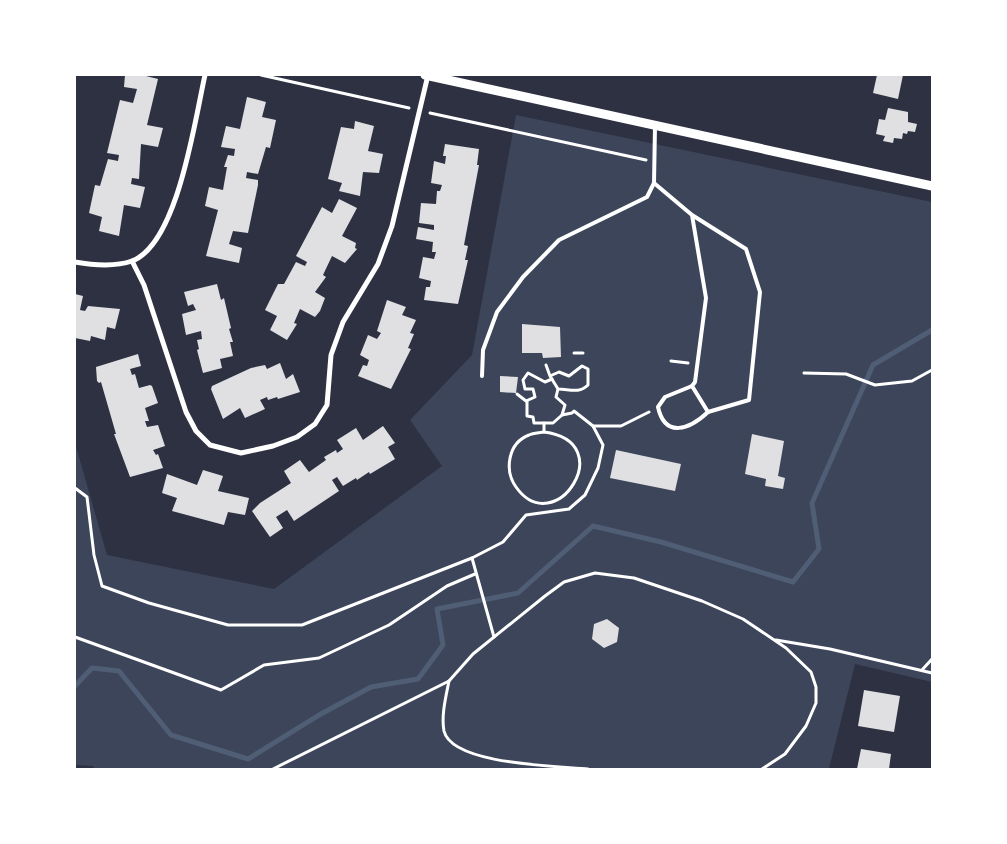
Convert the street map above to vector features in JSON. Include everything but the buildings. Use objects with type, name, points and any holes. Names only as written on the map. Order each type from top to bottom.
[{"type":"street","points":[[75,262],[89,264],[132,261],[159,237],[175,204],[205,75]]},
{"type":"street","points":[[132,261],[144,285],[186,412],[196,431],[210,445],[241,453],[273,446],[296,437],[315,424],[327,405],[331,355],[342,322],[381,256],[392,226],[427,75],[932,186]]},
{"type":"lane","points":[[482,376],[483,350],[497,312],[523,277],[559,240],[647,197],[654,184],[655,126]]},
{"type":"lane","points":[[654,184],[692,215],[746,249],[760,292],[749,400],[708,412],[691,425],[679,428],[668,425],[660,418],[658,407],[665,397],[692,386]]},
{"type":"lane","points":[[692,215],[706,298],[692,386],[708,412]]},
{"type":"path","points":[[261,75],[654,162]]},
{"type":"path","points":[[574,353],[583,353]]},
{"type":"path","points":[[671,361],[697,364]]},
{"type":"path","points":[[546,365],[558,389],[556,397],[565,405],[562,415]]},
{"type":"path","points":[[528,401],[535,397],[536,393],[533,389],[525,388],[523,380],[528,373],[545,382],[559,372],[570,376],[582,366],[588,369],[586,387],[572,391],[558,389]]},
{"type":"path","points":[[804,373],[846,374],[874,384],[912,381],[932,370]]},
{"type":"path","points":[[517,394],[528,401]]},
{"type":"path","points":[[75,488],[87,496],[94,555],[102,586],[149,603],[228,625],[302,626],[472,558],[503,542],[526,515],[569,509],[585,495],[598,468],[603,444],[593,426],[574,411],[562,415],[553,423],[534,423],[533,417],[527,416],[528,401]]},
{"type":"path","points":[[593,426],[621,426],[649,412]]},
{"type":"path","points":[[544,423],[544,432]]},
{"type":"path","points":[[544,432],[556,433],[567,439],[574,447],[580,467],[572,490],[558,499],[541,502],[530,500],[521,493],[509,472],[509,458],[516,445],[528,435],[544,432]]},
{"type":"path","points":[[472,558],[494,637]]},
{"type":"path","points":[[273,769],[449,681],[473,654],[564,582],[595,573],[634,578],[702,601],[743,619],[786,648],[811,672],[816,687],[816,703],[806,726],[785,754],[762,769]]},
{"type":"path","points":[[75,637],[221,690],[264,664],[319,658],[389,626],[447,586],[475,574]]},
{"type":"path","points":[[773,639],[830,649],[932,673]]},
{"type":"path","points":[[921,670],[932,659]]},
{"type":"path","points":[[449,681],[444,733],[454,746],[474,754],[516,763],[588,769]]},
{"type":"shaded area","points":[[516,115],[932,202],[932,682],[855,664],[829,769],[94,769],[93,766],[75,765],[75,443],[107,555],[274,589],[442,466],[410,420],[472,355]]},
{"type":"waterway","points":[[75,686],[92,668],[119,671],[171,735],[248,759],[319,715],[371,687],[418,679],[443,645],[437,609],[518,593],[593,526],[661,542],[793,582],[819,549],[812,503],[873,365],[932,330]]}]
